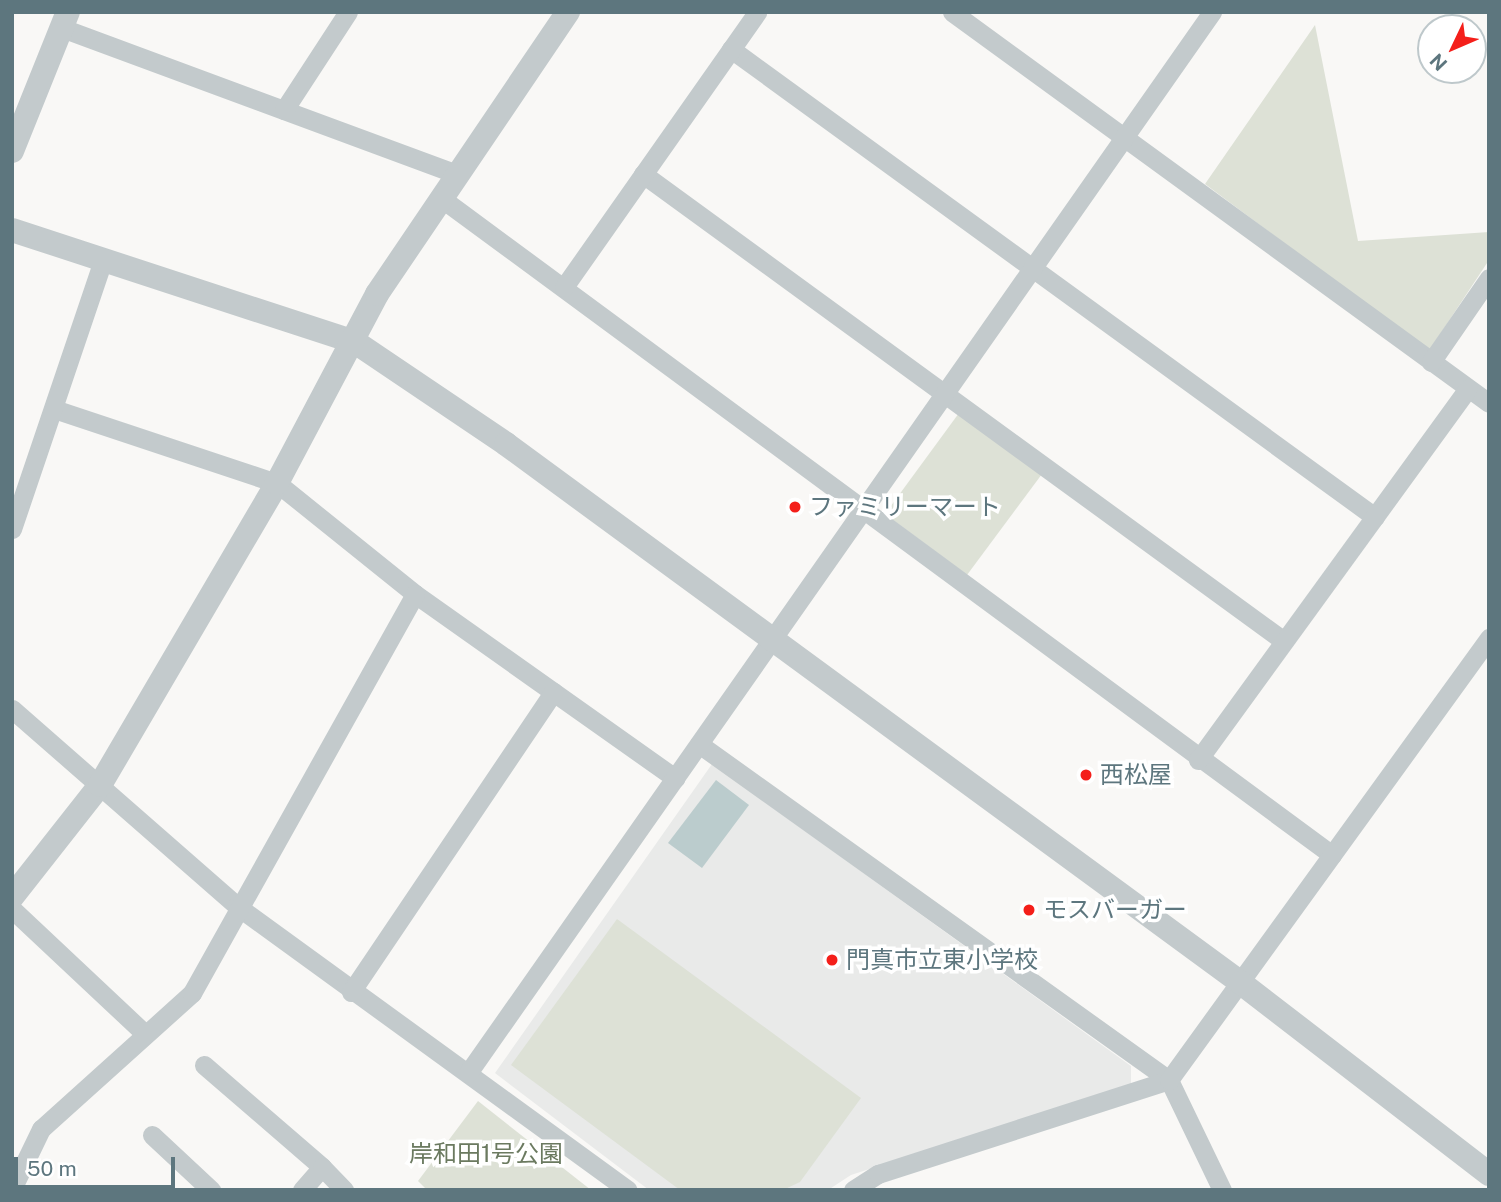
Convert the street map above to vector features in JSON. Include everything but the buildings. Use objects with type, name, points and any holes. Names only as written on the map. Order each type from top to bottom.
[{"type":"street","points":[[284,110],[348,12]]},
{"type":"street","points":[[12,898],[100,785],[277,484],[355,342],[377,294],[568,12]]},
{"type":"street","points":[[564,287],[757,12]]},
{"type":"street","points":[[952,12],[1489,403]]},
{"type":"street","points":[[468,1073],[1213,12]]},
{"type":"street","points":[[12,150],[65,20],[284,110],[458,175]]},
{"type":"street","points":[[731,49],[1034,266],[1375,517]]},
{"type":"street","points":[[643,174],[946,391],[1284,641]]},
{"type":"street","points":[[441,198],[864,508],[1198,760],[1332,855]]},
{"type":"street","points":[[12,230],[355,342],[506,444],[1241,983],[1489,1174]]},
{"type":"street","points":[[12,529],[103,260]]},
{"type":"street","points":[[1431,362],[1489,278]]},
{"type":"street","points":[[1198,760],[1468,389]]},
{"type":"street","points":[[54,409],[277,484],[415,594],[674,778]]},
{"type":"street","points":[[12,1189],[17,1167],[41,1129],[144,1033],[192,993],[237,906],[415,594]]},
{"type":"street","points":[[853,1190],[1169,1080],[1489,638]]},
{"type":"street","points":[[351,992],[553,692]]},
{"type":"street","points":[[12,709],[237,906],[351,992],[468,1073],[628,1190]]},
{"type":"street","points":[[699,744],[1169,1080],[1222,1190]]},
{"type":"street","points":[[12,909],[144,1033]]},
{"type":"street","points":[[204,1065],[322,1167],[344,1190]]},
{"type":"street","points":[[152,1135],[211,1190]]},
{"type":"street","points":[[302,1190],[322,1167]]},
{"type":"shaded area","name":"門真市立東小学校","points":[[712,764],[1131,1066],[1131,1084],[851,1175],[828,1190],[649,1190],[495,1073]]},
{"type":"shaded area","points":[[716,780],[749,805],[702,868],[668,843]]},
{"type":"green space","points":[[1315,25],[1358,241],[1489,232],[1489,260],[1429,351],[1205,184]]},
{"type":"green space","points":[[959,413],[1042,474],[967,575],[885,514]]},
{"type":"green space","points":[[617,919],[861,1098],[800,1182],[783,1190],[680,1190],[511,1065]]},
{"type":"green space","name":"岸和田1号公園","points":[[478,1101],[591,1190],[427,1190],[418,1181]]},
{"type":"place","name":"ファミリーマート","points":[[795,507]]},
{"type":"place","name":"西松屋","points":[[1086,775]]},
{"type":"place","name":"モスバーガー","points":[[1029,910]]},
{"type":"place","name":"門真市立東小学校","points":[[832,960]]}]
